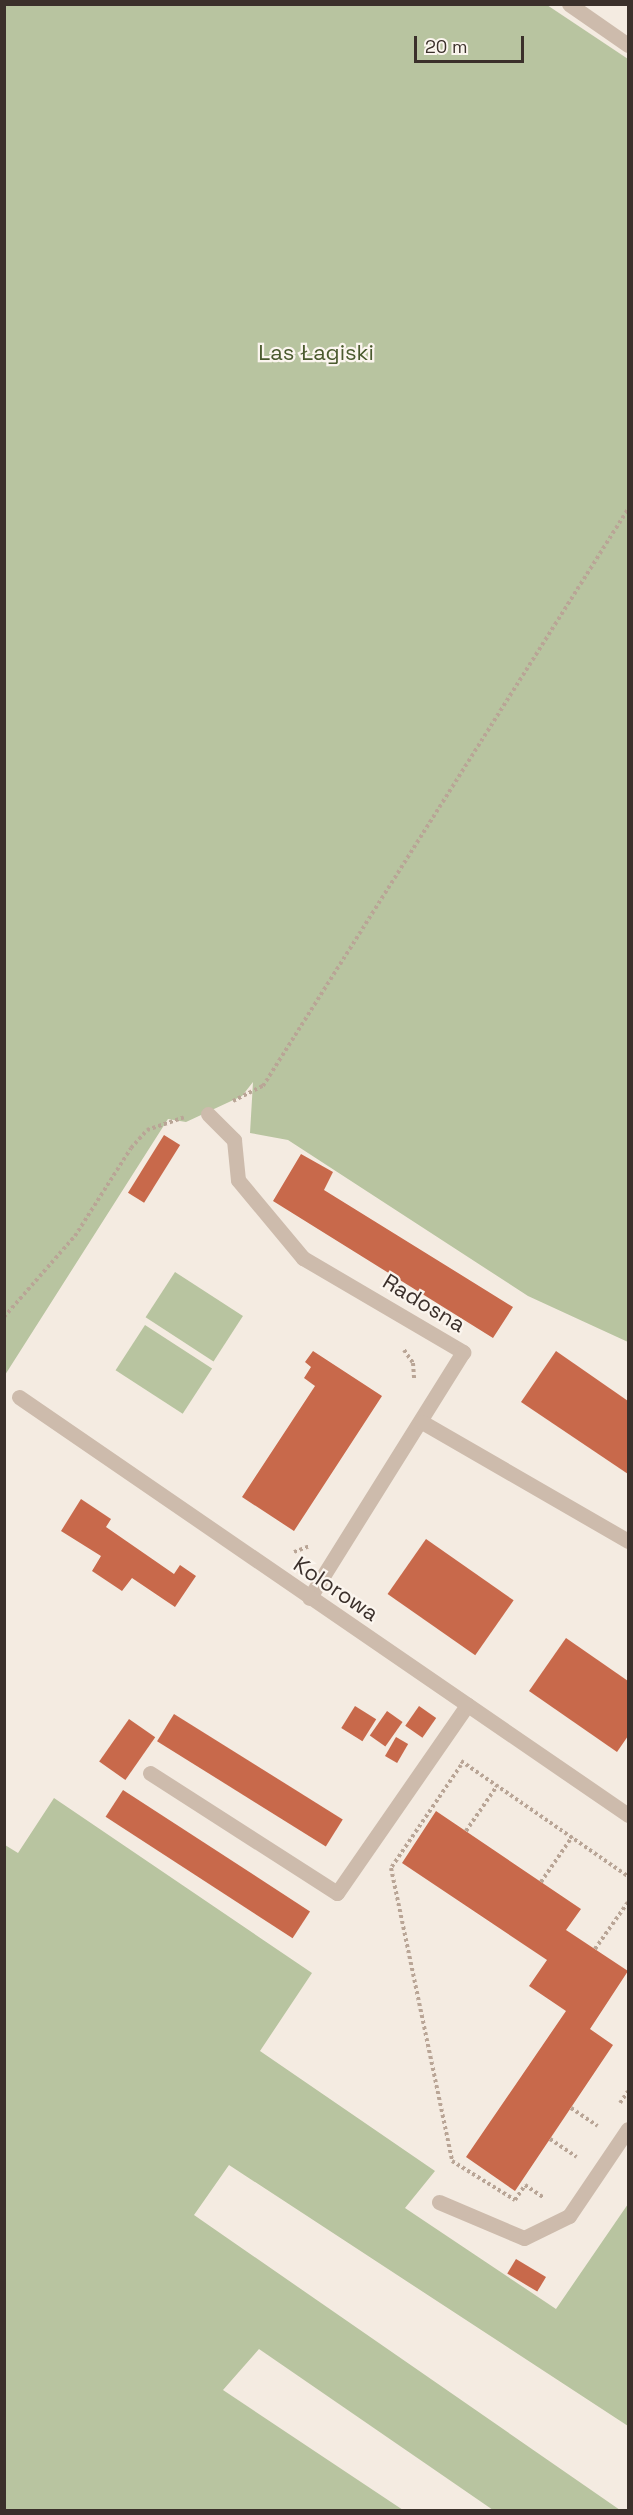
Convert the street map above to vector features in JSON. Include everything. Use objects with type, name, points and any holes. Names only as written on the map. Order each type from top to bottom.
[{"type":"street","points":[[569,4],[628,45]]},
{"type":"street","name":"Radosna","points":[[208,1114],[234,1140],[238,1180],[303,1258],[463,1352],[422,1422]]},
{"type":"street","name":"Kolorowa","points":[[20,1396],[309,1598],[628,1815]]},
{"type":"street","points":[[309,1598],[422,1422],[628,1541]]},
{"type":"street","points":[[150,1773],[337,1893],[467,1706]]},
{"type":"street","points":[[439,2202],[524,2238],[568,2216],[628,2129]]},
{"type":"path","points":[[4,1317],[75,1236],[131,1148],[147,1130],[175,1119],[208,1114],[262,1086],[628,509]]},
{"type":"path","points":[[394,1342],[412,1363],[412,1390]]},
{"type":"path","points":[[289,1552],[316,1544]]},
{"type":"path","points":[[439,1746],[628,1876]]},
{"type":"path","points":[[463,1762],[391,1868],[452,2161],[514,2200],[525,2185],[552,2204]]},
{"type":"path","points":[[466,1831],[497,1786]]},
{"type":"path","points":[[541,1882],[572,1837]]},
{"type":"path","points":[[595,1949],[628,1902]]},
{"type":"path","points":[[571,2108],[602,2129]]},
{"type":"path","points":[[550,2139],[581,2160]]},
{"type":"green space","name":"Las Łagiski","points":[[5,5],[547,5],[628,59],[628,1342],[528,1296],[288,1140],[250,1133],[253,1082],[242,1096],[186,1122],[168,1119],[5,1375]]},
{"type":"green space","points":[[175,1272],[243,1316],[214,1361],[146,1317]]},
{"type":"green space","points":[[145,1325],[212,1369],[183,1414],[116,1370]]},
{"type":"green space","points":[[54,1798],[312,1973],[260,2051],[435,2171],[405,2208],[556,2309],[628,2204],[628,2426],[229,2165],[194,2215],[620,2510],[493,2510],[259,2349],[223,2390],[403,2510],[5,2510],[5,1845],[18,1853]]},
{"type":"building","points":[[164,1135],[180,1145],[144,1203],[128,1193]]},
{"type":"building","points":[[301,1154],[333,1172],[324,1190],[513,1307],[493,1338],[273,1201]]},
{"type":"building","points":[[313,1351],[382,1396],[294,1531],[242,1497],[315,1386],[304,1378],[311,1367],[305,1362]]},
{"type":"building","points":[[556,1351],[628,1401],[628,1474],[521,1402]]},
{"type":"building","points":[[81,1499],[111,1519],[106,1527],[174,1574],[180,1565],[196,1576],[175,1607],[132,1578],[122,1591],[92,1571],[101,1556],[61,1531]]},
{"type":"building","points":[[426,1539],[514,1600],[475,1655],[388,1594]]},
{"type":"building","points":[[566,1638],[628,1681],[628,1736],[617,1752],[529,1691]]},
{"type":"building","points":[[355,1706],[376,1719],[362,1741],[341,1728]]},
{"type":"building","points":[[419,1706],[436,1718],[422,1738],[405,1726]]},
{"type":"building","points":[[387,1711],[403,1722],[385,1746],[370,1736]]},
{"type":"building","points":[[174,1714],[343,1819],[326,1847],[157,1741]]},
{"type":"building","points":[[129,1719],[155,1737],[125,1780],[99,1762]]},
{"type":"building","points":[[396,1737],[408,1744],[397,1763],[385,1756]]},
{"type":"building","points":[[123,1790],[310,1911],[293,1938],[106,1817]]},
{"type":"building","points":[[436,1811],[581,1909],[566,1930],[628,1971],[590,2029],[613,2045],[515,2191],[466,2157],[566,2011],[529,1986],[547,1960],[402,1863]]},
{"type":"building","points":[[516,2259],[546,2277],[537,2292],[507,2274]]}]
